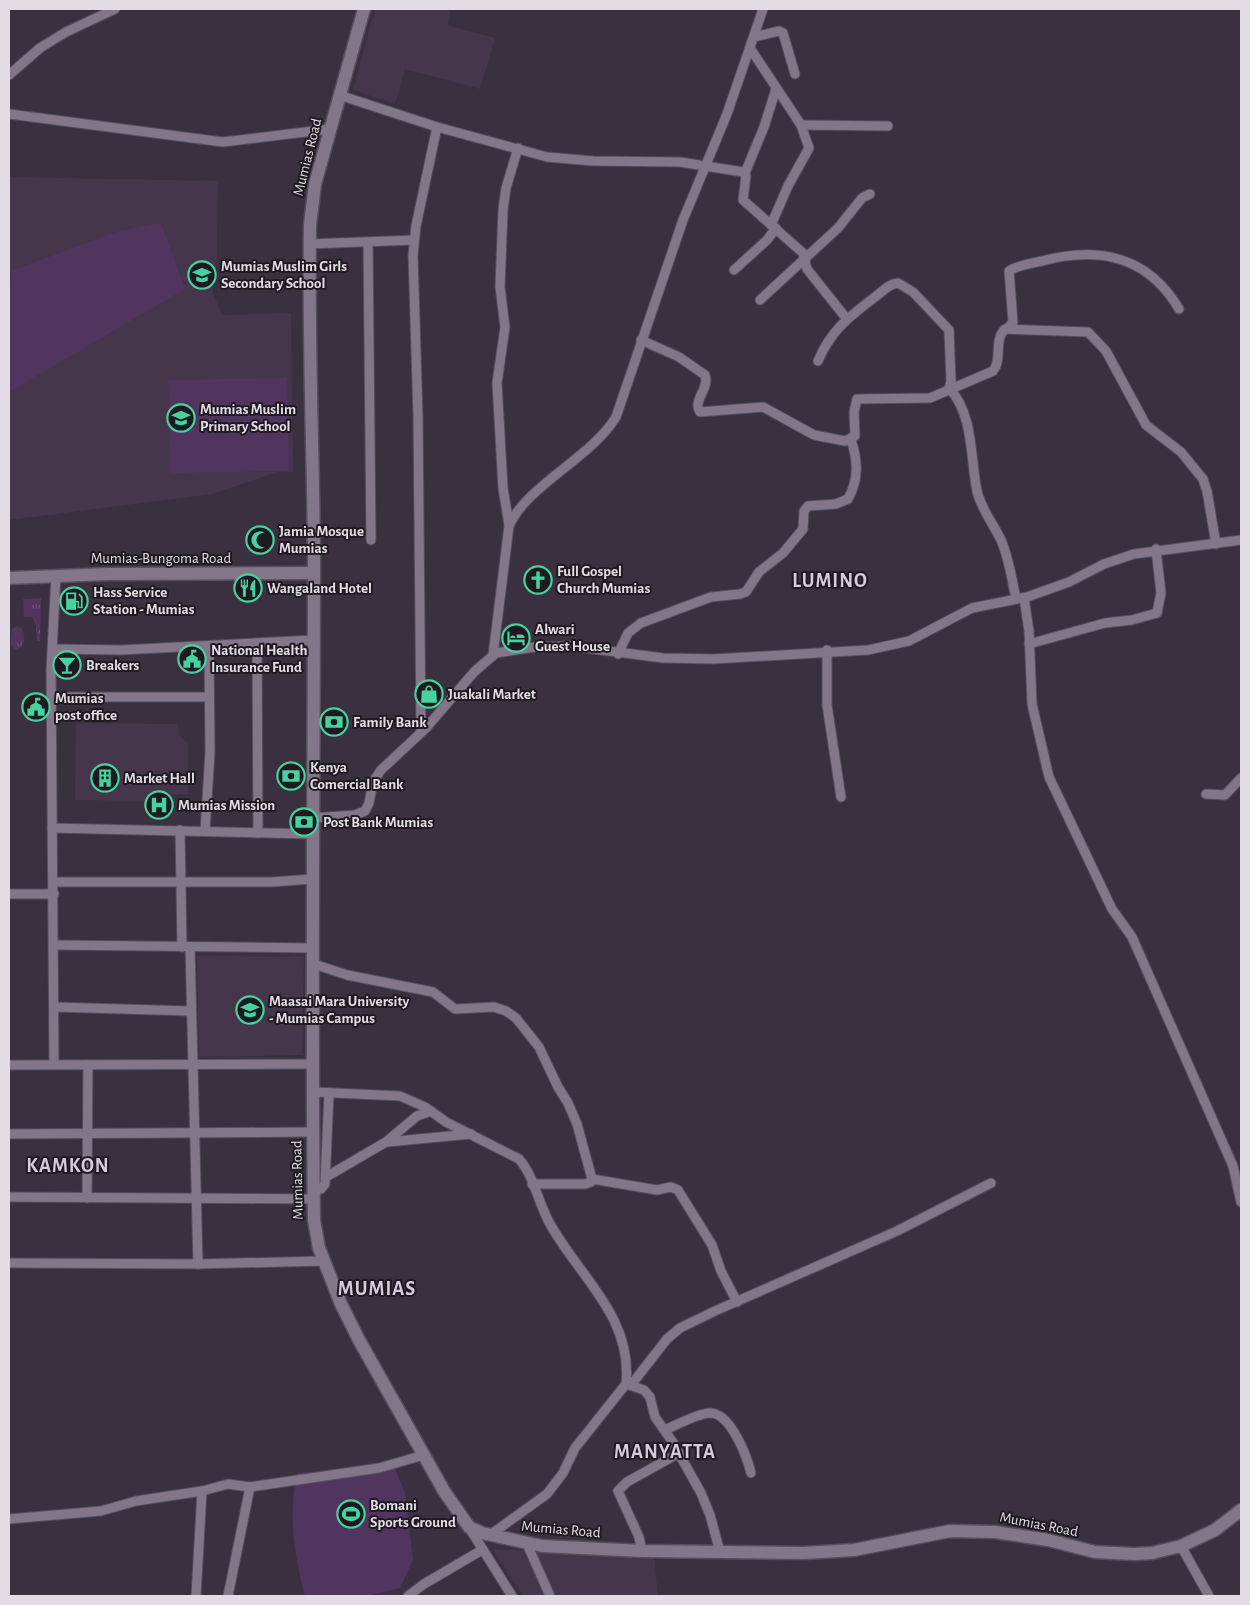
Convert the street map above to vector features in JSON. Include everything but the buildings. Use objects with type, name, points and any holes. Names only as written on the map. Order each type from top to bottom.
[{"type":"street","points":[[9,74],[40,48],[115,9]]},
{"type":"street","name":"Mumias Road","points":[[364,9],[314,189],[309,244],[314,573],[311,834],[314,964],[313,1194],[315,1232],[341,1304],[359,1340],[444,1491],[470,1529],[527,1544],[642,1551],[829,1553],[925,1534],[973,1531],[1020,1534],[1115,1554],[1152,1553],[1180,1546],[1215,1530],[1241,1510]]},
{"type":"street","points":[[509,526],[520,507],[611,425],[623,398],[641,340],[704,166],[727,114],[763,9]]},
{"type":"street","points":[[754,37],[779,31],[783,33],[796,74]]},
{"type":"street","points":[[734,270],[767,240],[788,186],[808,150],[800,125],[750,48]]},
{"type":"street","points":[[776,89],[745,173],[742,199],[803,253],[807,269],[846,318]]},
{"type":"street","points":[[340,95],[437,127],[547,157],[680,162],[745,173]]},
{"type":"street","points":[[9,114],[223,142],[330,130]]},
{"type":"street","points":[[800,125],[888,126]]},
{"type":"street","points":[[421,732],[414,240],[437,127]]},
{"type":"street","points":[[493,655],[509,526],[503,488],[497,383],[505,327],[500,287],[503,210],[506,188],[518,148]]},
{"type":"street","points":[[760,300],[844,222],[862,198],[870,194]]},
{"type":"street","points":[[309,244],[368,244],[414,240]]},
{"type":"street","points":[[368,244],[371,540]]},
{"type":"street","points":[[641,340],[679,357],[705,375],[707,384],[698,403],[700,412],[763,407],[814,435],[850,440],[855,436],[854,412],[857,399],[922,399],[940,396],[949,389],[993,372],[998,362],[1000,336],[1003,330],[1008,328],[1013,322],[1009,271],[1071,254],[1106,255],[1134,264],[1170,293],[1179,309]]},
{"type":"street","points":[[818,361],[825,346],[846,318],[893,283],[898,283],[908,288],[950,331],[951,381],[949,389]]},
{"type":"street","points":[[1008,328],[1082,330],[1096,338],[1106,351],[1144,423],[1181,452],[1203,479],[1208,491],[1216,544]]},
{"type":"street","points":[[949,389],[958,400],[971,442],[977,492],[983,508],[1001,540],[1020,598],[1030,644],[1032,704],[1049,777],[1109,904],[1132,937],[1233,1166],[1241,1202]]},
{"type":"street","points":[[618,654],[631,629],[641,623],[670,614],[711,597],[746,592],[759,572],[783,553],[804,529],[804,511],[808,506],[836,504],[848,499],[854,490],[857,479],[857,462],[850,440]]},
{"type":"street","points":[[312,818],[355,815],[365,811],[368,807],[373,782],[378,773],[421,732],[474,672],[493,655],[503,651],[571,646],[618,654],[663,658],[714,659],[827,650],[868,650],[902,643],[927,633],[972,608],[1020,598],[1069,582],[1119,558],[1156,549],[1238,541],[1241,550]]},
{"type":"street","points":[[1030,644],[1105,623],[1157,613],[1162,593],[1156,549]]},
{"type":"street","name":"Mumias-Bungoma Road","points":[[9,578],[314,573]]},
{"type":"street","points":[[54,1064],[55,945],[52,828],[52,697],[56,576]]},
{"type":"street","points":[[53,649],[209,647],[313,640]]},
{"type":"street","points":[[257,643],[258,833]]},
{"type":"street","points":[[205,830],[210,752],[209,647]]},
{"type":"street","points":[[827,650],[827,705],[841,797]]},
{"type":"street","points":[[52,697],[209,697]]},
{"type":"street","points":[[1206,794],[1225,795],[1241,778]]},
{"type":"street","points":[[52,828],[205,830],[311,834]]},
{"type":"street","points":[[180,830],[181,882],[190,1011],[198,1264]]},
{"type":"street","points":[[54,882],[272,882],[312,879]]},
{"type":"street","points":[[9,894],[54,894]]},
{"type":"street","points":[[55,945],[313,948]]},
{"type":"street","points":[[314,964],[347,975],[433,992],[455,1009],[494,1008],[506,1011],[516,1018],[539,1047],[558,1088],[568,1103],[577,1124],[592,1179]]},
{"type":"street","points":[[54,1006],[190,1011]]},
{"type":"street","points":[[9,1064],[314,1064]]},
{"type":"street","points":[[87,1198],[88,1064]]},
{"type":"street","points":[[314,1092],[400,1096],[431,1111],[446,1122],[499,1151],[519,1159],[556,1234],[576,1265],[594,1285],[610,1310],[625,1355],[629,1385]]},
{"type":"street","points":[[9,1197],[196,1198],[313,1194],[324,1187],[326,1177],[329,1093]]},
{"type":"street","points":[[326,1177],[386,1142],[416,1116],[431,1111]]},
{"type":"street","points":[[9,1134],[313,1132]]},
{"type":"street","points":[[386,1142],[471,1134]]},
{"type":"street","points":[[532,1184],[584,1184],[591,1182],[592,1179]]},
{"type":"street","points":[[592,1179],[657,1190],[671,1187],[678,1190],[712,1245],[721,1271],[737,1302]]},
{"type":"street","points":[[490,1535],[547,1494],[563,1473],[575,1448],[674,1333],[698,1319],[897,1231],[991,1183]]},
{"type":"street","points":[[9,1263],[198,1264],[324,1261]]},
{"type":"street","points":[[629,1385],[644,1390],[650,1397],[655,1417],[679,1453],[705,1503],[720,1552]]},
{"type":"street","points":[[665,1430],[706,1414],[713,1414],[723,1421],[738,1437],[750,1473]]},
{"type":"street","points":[[642,1551],[639,1537],[618,1490],[627,1482],[679,1453]]},
{"type":"street","points":[[9,1519],[101,1511],[136,1501],[202,1491],[228,1484],[250,1487],[379,1468],[424,1455]]},
{"type":"street","points":[[228,1596],[250,1487]]},
{"type":"street","points":[[196,1596],[202,1491]]},
{"type":"street","points":[[470,1529],[512,1596]]},
{"type":"street","points":[[527,1544],[550,1596]]},
{"type":"street","points":[[1180,1546],[1209,1596]]},
{"type":"street","points":[[408,1596],[424,1584],[482,1550]]},
{"type":"shaded area","points":[[375,9],[451,9],[447,25],[495,38],[480,89],[405,69],[395,104],[353,90]]},
{"type":"shaded area","points":[[9,177],[218,181],[217,260],[212,290],[222,315],[291,313],[293,472],[277,472],[213,494],[9,520]]},
{"type":"shaded area","points":[[76,723],[178,724],[179,735],[188,743],[188,794],[150,794],[149,801],[75,800]]},
{"type":"shaded area","name":"Maasai Mara University - Mumias Campus","points":[[197,956],[304,956],[302,1055],[199,1057]]},
{"type":"shaded area","points":[[492,1549],[654,1557],[658,1596],[523,1596]]},
{"type":"green space","points":[[161,223],[185,289],[9,392],[11,271],[119,231]]},
{"type":"green space","points":[[287,378],[289,471],[171,473],[168,380]]},
{"type":"green space","points":[[41,598],[40,641],[37,641],[36,625],[32,617],[24,617],[23,599]]},
{"type":"green space","points":[[17,626],[22,629],[24,638],[22,646],[17,650],[13,649],[11,644],[12,629]]},
{"type":"green space","name":"Bomani Sports Ground","points":[[393,1464],[405,1493],[413,1560],[400,1588],[367,1596],[305,1596],[295,1551],[293,1519],[293,1503],[298,1473]]},
{"type":"place","name":"Mumias Muslim Girls Secondary School","points":[[202,275]]},
{"type":"place","name":"Mumias Muslim Primary School","points":[[181,418]]},
{"type":"place","name":"Jamia Mosque Mumias","points":[[260,540]]},
{"type":"place","name":"Full Gospel Church Mumias","points":[[538,580]]},
{"type":"place","name":"Wangaland Hotel","points":[[248,588]]},
{"type":"place","name":"Hass Service Station - Mumias","points":[[74,601]]},
{"type":"place","name":"Alwari Guest House","points":[[516,638]]},
{"type":"place","name":"National Health Insurance Fund","points":[[192,659]]},
{"type":"place","name":"Breakers","points":[[67,665]]},
{"type":"place","name":"Juakali Market","points":[[429,694]]},
{"type":"place","name":"Mumias post office","points":[[36,707]]},
{"type":"place","name":"Family Bank","points":[[334,722]]},
{"type":"place","name":"Kenya Comercial Bank","points":[[291,776]]},
{"type":"place","name":"Market Hall","points":[[105,778]]},
{"type":"place","name":"Mumias Mission","points":[[159,805]]},
{"type":"place","name":"Post Bank Mumias","points":[[304,822]]},
{"type":"place","name":"Maasai Mara University - Mumias Campus","points":[[250,1010]]},
{"type":"place","name":"Bomani Sports Ground","points":[[351,1514]]},
{"type":"district","name":"LUMINO","points":[[830,580]]},
{"type":"district","name":"KAMKON","points":[[68,1165]]},
{"type":"district","name":"MUMIAS","points":[[377,1288]]},
{"type":"district","name":"MANYATTA","points":[[665,1451]]}]
